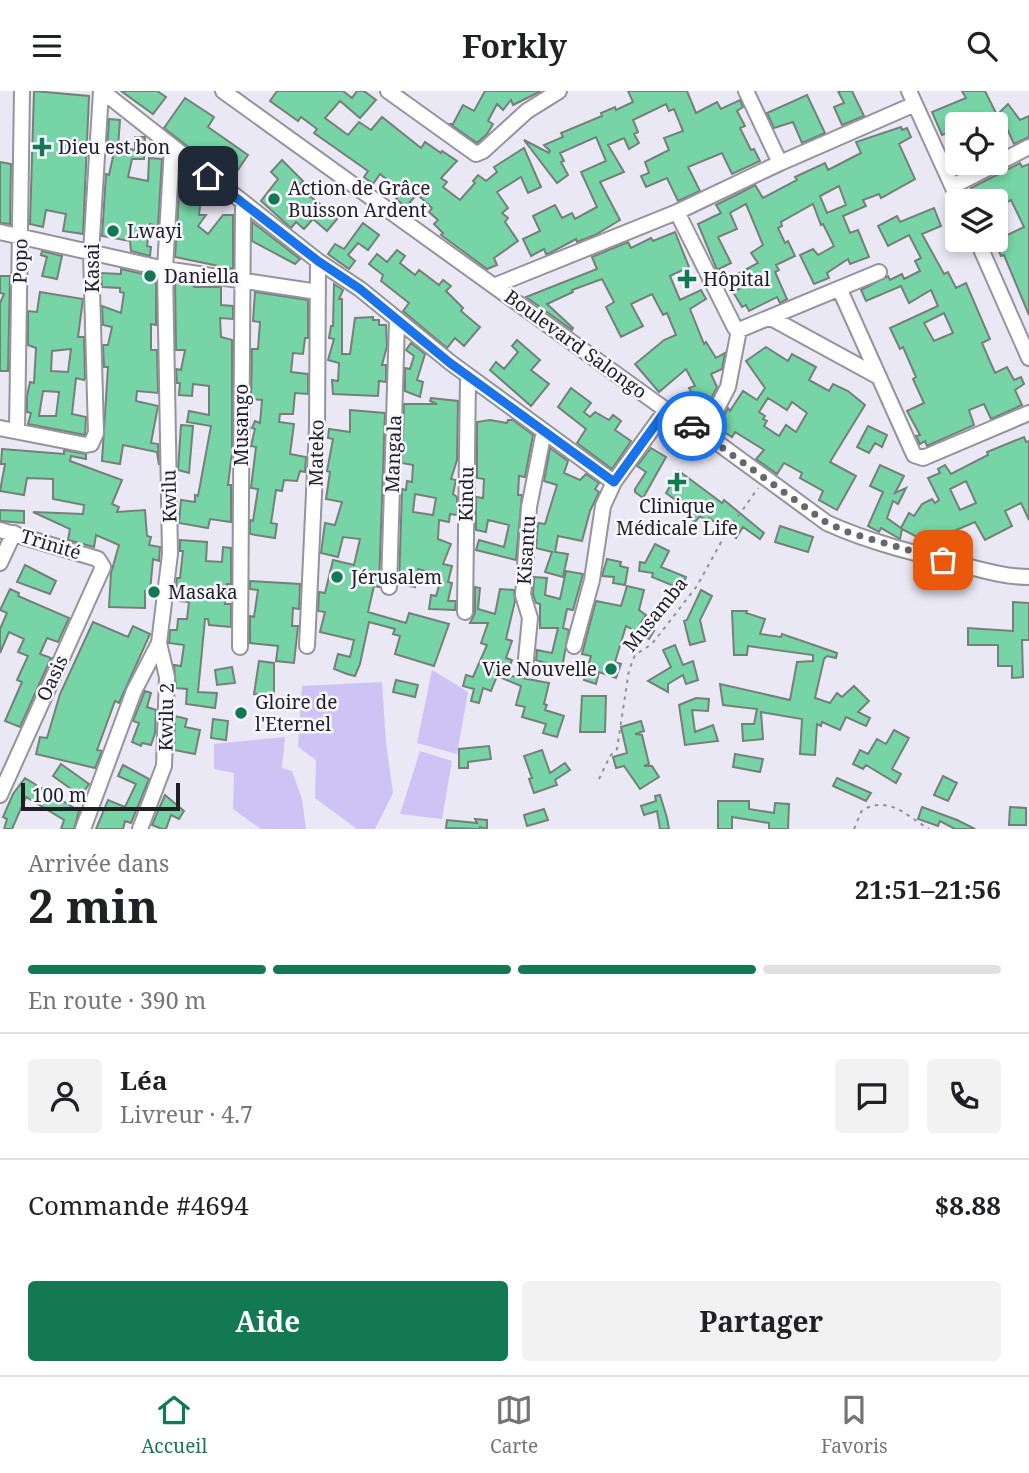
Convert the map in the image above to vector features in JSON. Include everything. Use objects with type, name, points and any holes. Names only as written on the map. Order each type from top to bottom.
[{"type":"street","name":"Popo","points":[[17,431],[22,91]]},
{"type":"street","points":[[102,91],[318,261],[360,289],[468,376],[614,482]]},
{"type":"street","name":"Kasai","points":[[17,431],[86,445],[91,444],[96,433],[91,253],[102,91]]},
{"type":"street","name":"Boulevard Salongo","points":[[223,91],[666,410],[704,433],[808,511],[850,533],[1001,575],[1029,577]]},
{"type":"street","points":[[388,91],[475,154],[483,151],[527,111],[559,91]]},
{"type":"street","points":[[746,91],[780,163]]},
{"type":"street","points":[[496,285],[677,212],[912,98],[954,189]]},
{"type":"street","points":[[953,186],[1029,147]]},
{"type":"street","name":"Kwilu","points":[[83,829],[134,691],[159,643],[170,545],[165,268],[172,148]]},
{"type":"street","name":"Musango","points":[[240,647],[243,203]]},
{"type":"street","points":[[677,212],[734,328],[739,330],[879,271]]},
{"type":"street","points":[[0,232],[165,268],[318,292]]},
{"type":"street","points":[[982,252],[1029,358]]},
{"type":"street","name":"Mateko","points":[[307,646],[315,495],[318,261]]},
{"type":"street","points":[[840,289],[917,458],[923,458],[1029,413]]},
{"type":"street","points":[[771,318],[879,377]]},
{"type":"street","name":"Mangala","points":[[389,587],[397,321]]},
{"type":"street","points":[[704,433],[728,387],[739,330]]},
{"type":"street","name":"Kindu","points":[[466,612],[468,376]]},
{"type":"street","points":[[575,646],[592,580],[603,506],[614,482],[666,410]]},
{"type":"street","points":[[0,428],[17,431]]},
{"type":"street","name":"Kisantu","points":[[525,669],[530,618],[523,595],[529,507],[544,431]]},
{"type":"street","points":[[0,563],[7,531]]},
{"type":"street","name":"Trinité","points":[[7,531],[102,562]]},
{"type":"street","name":"Oasis","points":[[0,795],[102,571],[102,562]]},
{"type":"street","name":"Kwilu 2","points":[[140,829],[164,766],[167,677],[159,643]]},
{"type":"path","name":"Musamba","points":[[599,779],[617,748],[629,670],[635,655],[652,644],[697,586],[725,535],[765,478]]},
{"type":"path","points":[[854,829],[862,810],[874,804],[887,803],[929,829]]},
{"type":"shaded area","points":[[432,670],[468,692],[457,754],[417,743]]},
{"type":"shaded area","points":[[382,682],[393,793],[375,829],[357,829],[315,798],[316,760],[298,747],[302,686]]},
{"type":"shaded area","points":[[285,737],[282,768],[292,771],[302,799],[306,829],[261,829],[233,809],[234,773],[214,769],[214,744]]},
{"type":"shaded area","points":[[420,751],[452,761],[442,819],[400,814]]},
{"type":"building","points":[[34,91],[89,96],[83,234],[63,231],[66,214],[46,210],[43,227],[30,224]]},
{"type":"building","points":[[121,91],[157,91],[166,97],[153,114]]},
{"type":"building","points":[[277,91],[343,91],[352,98],[357,91],[364,91],[376,100],[360,118],[340,101],[325,118],[348,135],[359,122],[371,130],[382,117],[421,148],[425,142],[441,153],[442,151],[457,161],[441,178],[447,182],[443,187],[460,200],[475,183],[473,181],[478,175],[486,181],[497,172],[494,167],[524,148],[541,187],[528,193],[521,177],[497,192],[508,208],[502,213],[508,218],[505,222],[518,241],[494,258],[497,265],[487,269],[441,235],[443,233],[434,224],[438,220],[429,212],[432,208],[417,194],[406,207],[396,199],[402,192],[380,174],[373,184],[364,177],[368,171],[314,133],[317,129],[301,117],[298,121],[270,101]]},
{"type":"building","points":[[485,91],[541,91],[513,105],[511,100],[503,110],[497,104],[488,121],[493,124],[477,143],[450,124],[453,124],[463,105],[474,111]]},
{"type":"building","points":[[628,91],[687,91],[696,113],[717,102],[721,109],[740,100],[743,107],[737,111],[745,126],[740,128],[760,161],[732,174],[722,153],[688,167],[700,191],[678,201],[667,178],[646,187],[641,176],[649,173],[645,162],[669,150],[664,138],[683,131],[674,109],[669,111],[666,104],[633,120],[638,132],[634,134],[639,143],[629,149],[624,138],[608,145],[624,172],[600,182],[620,220],[595,235],[577,242],[576,239],[550,253],[546,254],[544,249],[531,256],[523,239],[540,231],[533,216],[555,205],[562,218],[572,213],[575,219],[597,207],[581,172],[606,161],[596,137],[560,153],[564,161],[561,162],[568,175],[557,183],[524,140],[549,153],[544,145],[563,137],[561,133],[602,116],[601,113],[633,102]]},
{"type":"building","points":[[838,91],[852,91],[864,116],[842,125],[834,107],[844,103]]},
{"type":"building","points":[[962,91],[985,91],[996,112],[945,112],[945,134],[942,135],[932,112],[966,98]]},
{"type":"building","points":[[807,95],[825,133],[802,143],[793,122],[774,128],[767,113]]},
{"type":"building","points":[[185,98],[214,117],[208,127],[248,155],[231,180],[164,128]]},
{"type":"building","points":[[1008,104],[1020,120],[1029,116],[1029,137],[1014,144],[1008,131],[1008,112],[1000,112]]},
{"type":"building","points":[[109,119],[120,120],[118,147],[135,150],[135,137],[145,137],[144,159],[132,159],[128,177],[148,181],[149,158],[162,159],[158,226],[150,224],[147,246],[151,247],[150,256],[131,251],[130,241],[102,236],[106,174],[109,175],[114,152],[107,151]]},
{"type":"building","points":[[901,127],[902,130],[907,128],[911,137],[899,144],[915,179],[881,198],[879,194],[863,200],[866,206],[843,216],[850,233],[858,230],[869,257],[850,264],[848,259],[827,273],[829,278],[814,284],[800,255],[813,249],[818,255],[834,246],[823,224],[821,225],[813,204],[781,222],[782,226],[778,228],[795,256],[776,265],[779,270],[775,272],[787,299],[780,303],[777,297],[749,311],[746,305],[742,307],[733,292],[741,288],[734,276],[758,263],[751,253],[763,245],[746,204],[730,213],[737,229],[718,237],[731,263],[717,270],[698,224],[721,213],[716,205],[755,185],[763,198],[797,180],[795,177],[825,163],[828,170],[861,153],[856,142]],"holes":[[[839,186],[846,205],[827,213],[820,196]]]},
{"type":"building","points":[[282,160],[303,181],[298,187],[338,218],[327,231],[313,219],[304,229],[296,222],[291,228],[261,201],[278,179],[271,172]]},
{"type":"building","points":[[0,162],[11,164],[10,224],[0,223]]},
{"type":"building","points":[[1020,163],[1022,167],[1029,164],[1029,315],[1004,255],[1001,256],[999,252],[1008,252],[1008,235],[1024,227],[1011,200],[1008,202],[1008,189],[971,188],[996,175],[1008,175],[1008,169]]},
{"type":"building","points":[[181,167],[207,186],[200,195],[180,180]]},
{"type":"building","points":[[179,195],[201,198],[199,215],[206,215],[198,226],[208,234],[223,215],[233,215],[233,269],[175,257]]},
{"type":"building","points":[[934,208],[941,226],[922,234],[944,274],[948,272],[956,288],[966,283],[990,339],[982,343],[995,373],[1007,367],[1014,380],[1021,377],[1024,384],[1015,390],[1022,405],[991,419],[984,404],[969,410],[974,425],[927,446],[925,441],[920,444],[916,436],[920,435],[907,411],[924,403],[913,379],[916,377],[903,347],[900,349],[890,328],[938,306],[931,290],[909,303],[901,286],[866,301],[861,290],[888,276],[890,280],[902,274],[904,279],[920,271],[915,261],[921,258],[909,235],[888,246],[878,226],[897,216],[900,222]],"holes":[[[944,313],[953,333],[934,341],[924,323]]]},
{"type":"building","points":[[252,222],[300,259],[295,264],[252,241]]},
{"type":"building","points":[[363,223],[379,235],[368,250],[358,243],[348,255],[355,261],[349,269],[328,254],[335,244],[344,249]]},
{"type":"building","points":[[675,232],[689,267],[670,276],[680,300],[701,290],[706,299],[690,309],[704,344],[706,342],[716,358],[725,353],[722,369],[711,374],[717,387],[710,401],[699,407],[689,388],[695,386],[686,369],[659,392],[635,364],[664,340],[676,335],[667,313],[663,315],[652,294],[631,304],[643,326],[621,337],[606,307],[614,302],[602,279],[572,290],[573,292],[547,304],[573,328],[572,330],[526,297],[597,269],[592,257],[628,242],[631,248],[651,238],[653,241]]},
{"type":"building","points":[[397,250],[405,256],[400,263],[415,275],[419,270],[439,285],[443,280],[451,286],[446,291],[463,308],[461,311],[480,327],[464,346],[455,338],[447,348],[403,311],[409,303],[381,281],[383,275],[369,264],[377,254],[387,262]]},
{"type":"building","points":[[42,251],[62,256],[57,279],[42,276],[47,257],[41,255]]},
{"type":"building","points":[[121,269],[156,277],[156,325],[151,324],[151,350],[157,350],[158,393],[137,391],[136,401],[158,406],[151,443],[158,444],[159,465],[157,452],[123,445],[120,464],[102,461],[108,367],[104,367],[103,345],[108,345],[112,327],[103,325],[102,306],[121,313],[124,293],[120,292],[120,288],[102,287],[101,273],[121,274]]},
{"type":"building","points":[[0,276],[10,276],[8,371],[0,371],[0,303],[4,294],[0,293]]},
{"type":"building","points":[[175,280],[195,283],[194,287],[221,287],[221,305],[233,306],[233,319],[220,318],[221,337],[232,340],[232,453],[228,485],[231,485],[231,522],[210,519],[208,528],[179,523],[181,500],[195,502],[195,495],[198,496],[211,426],[187,422],[189,411],[209,415],[209,386],[193,384],[192,396],[179,395],[180,383],[177,383],[176,369],[181,370],[185,350],[176,350]]},
{"type":"building","points":[[334,284],[343,290],[339,299],[342,299],[342,354],[350,354],[355,318],[373,317],[373,320],[379,320],[379,325],[386,325],[387,346],[382,365],[386,365],[386,382],[379,381],[378,396],[333,394],[332,380],[338,381],[339,363],[328,360],[334,339],[329,338],[333,326]]},
{"type":"building","points":[[40,292],[83,299],[78,337],[84,337],[85,378],[76,378],[72,414],[86,417],[85,435],[28,424],[31,413],[27,412],[27,396],[30,382],[34,383],[36,348],[28,345],[28,311],[37,312]],"holes":[[[71,349],[68,372],[51,371],[52,351]],[[43,391],[59,392],[56,416],[39,416]]]},
{"type":"building","points":[[255,292],[308,300],[308,338],[305,338],[303,354],[293,353],[291,372],[308,374],[308,394],[295,393],[293,414],[280,414],[279,422],[294,424],[290,454],[306,457],[305,472],[300,471],[297,481],[284,480],[282,491],[276,490],[271,523],[277,524],[275,538],[250,534],[250,520],[253,521],[258,489],[251,488],[256,447],[251,446],[255,429],[252,428],[255,421],[260,423],[262,400],[251,399],[252,349],[258,349],[260,322],[253,321]]},
{"type":"building","points":[[517,340],[540,360],[531,370],[549,384],[531,406],[490,370],[496,362],[504,369],[518,352],[512,346]]},
{"type":"building","points":[[411,343],[425,354],[417,380],[423,382],[420,397],[405,391],[405,368],[410,369],[414,356],[406,350]]},
{"type":"building","points":[[766,347],[788,361],[792,354],[816,367],[809,380],[829,391],[833,384],[848,391],[865,405],[830,462],[856,476],[837,510],[819,500],[823,491],[800,478],[802,473],[784,463],[777,474],[756,459],[764,450],[735,432],[732,437],[718,428],[728,408],[730,411],[743,391],[757,400],[765,388],[746,361]],"holes":[[[768,398],[787,410],[792,402],[807,413],[796,432],[786,425],[779,436],[764,426],[767,421],[759,412]]]},
{"type":"building","points":[[571,388],[591,403],[584,412],[590,417],[595,412],[609,420],[613,415],[621,421],[615,430],[631,441],[612,469],[577,443],[586,429],[558,407]]},
{"type":"building","points":[[431,398],[458,401],[457,460],[451,479],[456,480],[453,494],[457,497],[457,515],[450,514],[449,522],[439,520],[438,539],[451,544],[443,564],[452,566],[448,582],[452,583],[448,601],[456,601],[455,610],[429,609],[431,595],[436,596],[442,575],[418,569],[415,587],[399,584],[402,489],[406,490],[407,481],[412,482],[413,465],[402,463],[404,404],[437,404],[430,401]],"holes":[[[415,494],[436,498],[433,515],[413,512]]]},
{"type":"building","points":[[350,410],[385,413],[379,587],[374,586],[368,612],[406,623],[409,613],[449,624],[434,666],[395,654],[400,636],[393,634],[395,629],[369,622],[355,676],[347,674],[334,669],[338,654],[350,657],[354,640],[320,632],[325,612],[318,611],[319,592],[325,593],[333,560],[354,565],[360,539],[343,537],[338,557],[321,553],[325,523],[335,525],[342,502],[326,499],[330,472],[327,471],[333,439],[328,438],[329,429],[350,432]]},
{"type":"building","points":[[490,420],[507,423],[508,420],[513,420],[533,435],[525,477],[519,476],[518,495],[522,495],[516,560],[476,550],[479,540],[504,547],[509,525],[488,520],[486,532],[476,530],[476,497],[483,498],[484,479],[477,478],[477,422]]},
{"type":"building","points":[[181,425],[193,426],[189,473],[178,470]]},
{"type":"building","points":[[868,426],[887,435],[882,447],[875,443],[869,453],[857,447]]},
{"type":"building","points":[[1024,437],[1026,442],[1029,441],[1029,520],[1021,503],[1005,511],[1012,526],[985,540],[975,522],[942,536],[938,549],[921,545],[923,540],[902,529],[900,539],[881,528],[879,532],[868,526],[883,492],[870,486],[880,465],[904,476],[895,493],[906,488],[898,504],[893,501],[887,518],[901,528],[909,513],[914,516],[922,504],[932,499],[935,503],[939,500],[928,478],[940,473],[938,469],[945,465],[951,474],[988,455],[987,452]],"holes":[[[966,481],[976,503],[960,510],[950,489]]]},
{"type":"building","points":[[550,448],[568,461],[564,473],[580,480],[586,474],[599,483],[595,489],[599,492],[590,511],[582,541],[558,536],[555,552],[568,554],[563,577],[545,572],[552,552],[536,548],[538,523],[545,524],[557,485],[544,481]]},
{"type":"building","points":[[651,448],[666,457],[643,498],[635,489],[646,472],[637,466]]},
{"type":"building","points":[[2,449],[64,454],[64,450],[86,454],[86,459],[71,456],[70,461],[122,480],[112,504],[119,507],[117,512],[145,510],[147,536],[151,537],[149,545],[160,547],[159,561],[153,559],[150,592],[145,591],[145,608],[109,607],[111,573],[119,545],[96,535],[94,547],[68,540],[70,529],[33,512],[83,514],[84,505],[53,499],[53,479],[27,478],[24,495],[0,491],[5,464],[1,464]]},
{"type":"building","points":[[679,471],[722,503],[724,500],[764,533],[760,539],[743,527],[736,538],[709,518],[707,521],[700,516],[695,522],[674,507],[678,502],[666,493]]},
{"type":"building","points":[[0,510],[24,511],[24,523],[0,521]]},
{"type":"building","points":[[780,526],[813,537],[808,552],[775,542]]},
{"type":"building","points":[[180,540],[207,542],[206,561],[222,562],[223,547],[231,548],[231,584],[227,584],[225,604],[231,604],[231,627],[209,625],[208,619],[205,619],[198,692],[217,693],[215,708],[186,704],[187,689],[176,688],[174,665],[181,666],[184,645],[169,643],[170,630],[177,630],[178,619],[187,619],[189,602],[180,601],[181,588],[176,587],[177,578],[180,578],[183,551],[180,551]]},
{"type":"building","points":[[655,544],[669,551],[661,567],[686,577],[681,589],[652,577],[653,573],[639,571],[640,562],[645,563]]},
{"type":"building","points":[[607,559],[621,562],[620,566],[628,568],[625,585],[613,583],[614,577],[602,576]]},
{"type":"building","points":[[25,565],[56,581],[50,594],[17,582]]},
{"type":"building","points":[[566,571],[583,574],[573,610],[567,609],[563,628],[569,630],[562,668],[536,660],[537,650],[552,653],[558,628],[540,628],[540,604],[536,603],[533,594],[534,577],[547,578],[545,595],[560,599]]},
{"type":"building","points":[[250,581],[300,584],[299,609],[293,608],[292,626],[298,626],[294,663],[276,661],[278,646],[250,643],[250,616],[254,617],[258,590],[250,589]]},
{"type":"building","points":[[627,586],[644,590],[639,610],[646,615],[640,624],[654,631],[649,639],[626,626],[615,662],[621,664],[616,678],[599,672],[596,684],[584,680],[591,656],[582,654],[596,601],[621,606]]},
{"type":"building","points":[[475,587],[480,588],[478,609],[495,614],[500,589],[514,590],[515,601],[506,639],[512,641],[506,658],[512,660],[506,675],[549,683],[545,710],[564,716],[557,737],[543,733],[546,724],[522,717],[525,707],[516,705],[521,686],[497,676],[491,691],[483,688],[479,703],[471,701],[474,689],[463,686],[466,675],[473,677],[487,645],[481,643],[488,623],[470,623],[475,613]]},
{"type":"building","points":[[10,589],[19,593],[18,596],[69,618],[58,642],[47,638],[40,654],[51,658],[20,727],[5,721],[22,682],[17,680],[28,656],[18,652],[24,639],[9,632],[0,653],[0,629],[7,613],[0,610]]},
{"type":"building","points":[[701,590],[712,596],[700,620],[705,641],[690,645],[684,621],[687,620]]},
{"type":"building","points":[[1013,602],[1029,603],[1029,640],[1022,640],[1023,677],[1012,678],[1012,666],[998,666],[998,645],[968,645],[968,628],[1013,631]]},
{"type":"building","points":[[732,611],[747,611],[746,613],[765,619],[760,634],[781,637],[782,634],[837,653],[836,658],[827,656],[824,659],[815,698],[830,703],[837,693],[842,697],[854,686],[869,701],[858,712],[870,718],[866,726],[846,717],[840,730],[822,722],[821,726],[817,724],[815,755],[800,754],[802,719],[761,712],[763,739],[743,741],[742,724],[754,724],[757,709],[723,705],[720,684],[790,700],[797,662],[813,661],[813,655],[748,646],[747,655],[734,655]]},
{"type":"building","points":[[93,622],[128,637],[133,626],[150,634],[119,703],[115,701],[97,750],[102,751],[95,768],[36,754],[40,737],[47,738],[60,694]]},
{"type":"building","points":[[675,645],[683,665],[693,661],[698,680],[686,684],[683,675],[668,684],[668,692],[648,681],[671,667],[663,650]]},
{"type":"building","points":[[259,661],[274,663],[274,696],[254,694]]},
{"type":"building","points":[[232,667],[235,683],[217,685],[215,670]]},
{"type":"building","points":[[396,680],[418,685],[415,697],[393,692]]},
{"type":"building","points":[[145,691],[151,693],[147,707],[156,710],[155,733],[151,745],[142,743],[141,746],[132,742],[139,723],[133,721]]},
{"type":"building","points":[[582,696],[606,696],[605,732],[580,732]]},
{"type":"building","points":[[696,698],[709,699],[708,711],[692,710],[695,732],[713,725],[718,741],[685,745],[679,705]]},
{"type":"building","points":[[175,716],[187,719],[185,727],[200,730],[195,754],[174,750]]},
{"type":"building","points":[[213,719],[228,721],[226,740],[211,738]]},
{"type":"building","points":[[641,721],[644,731],[635,734],[642,735],[649,764],[644,766],[652,766],[659,777],[640,789],[624,766],[616,768],[613,757],[627,753],[621,727]]},
{"type":"building","points":[[894,730],[909,738],[892,769],[901,774],[896,783],[866,765],[863,769],[853,764],[860,750],[868,754],[877,739],[886,744]]},
{"type":"building","points":[[489,746],[491,759],[468,762],[468,768],[459,768],[459,749]]},
{"type":"building","points":[[542,750],[550,773],[565,763],[570,770],[555,780],[557,785],[534,793],[524,756]]},
{"type":"building","points":[[735,754],[763,759],[760,772],[733,767]]},
{"type":"building","points":[[61,764],[89,784],[81,796],[53,776]]},
{"type":"building","points":[[123,765],[149,779],[131,823],[125,821],[123,829],[96,829],[108,800],[125,807],[136,784],[118,776]]},
{"type":"building","points":[[943,776],[957,783],[948,801],[934,795]]},
{"type":"building","points":[[25,778],[79,811],[74,829],[61,829],[64,820],[26,797],[12,829],[4,829],[7,819],[3,817],[13,794]]},
{"type":"building","points":[[837,778],[871,793],[866,801],[833,786]]},
{"type":"building","points":[[165,795],[184,811],[179,819],[171,815],[166,829],[162,829],[152,825]]},
{"type":"building","points":[[660,795],[669,829],[660,829],[657,811],[644,815],[641,806],[656,801],[655,796]]},
{"type":"building","points":[[718,801],[749,801],[749,809],[774,813],[775,803],[789,804],[788,829],[769,829],[769,823],[732,817],[732,829],[718,829]]},
{"type":"building","points":[[922,807],[975,829],[955,829],[940,821],[938,826],[918,819]]},
{"type":"building","points":[[1010,807],[1026,808],[1026,825],[1009,825]]},
{"type":"building","points":[[544,809],[548,820],[527,826],[524,815]]},
{"type":"building","points":[[475,819],[487,820],[487,829],[446,828],[447,820],[477,823]]},
{"type":"way so far","points":[[692,426],[827,523],[900,549],[943,560]]},
{"type":"place","name":"Dieu est bon","points":[[42,147]]},
{"type":"place","name":"Action de Grâce Buisson Ardent","points":[[274,199]]},
{"type":"place","name":"Lwayi","points":[[113,231]]},
{"type":"place","name":"Daniella","points":[[150,276]]},
{"type":"place","name":"Hôpital","points":[[687,279]]},
{"type":"place","name":"Clinique Médicale Life","points":[[677,482]]},
{"type":"place","name":"Jérusalem","points":[[337,577]]},
{"type":"place","name":"Masaka","points":[[154,592]]},
{"type":"place","name":"Vie Nouvelle","points":[[611,669]]},
{"type":"place","name":"Gloire de l'Eternel","points":[[241,713]]},
{"type":"route","points":[[208,176],[318,261],[360,289],[450,363],[614,482],[666,410],[692,426]]}]
